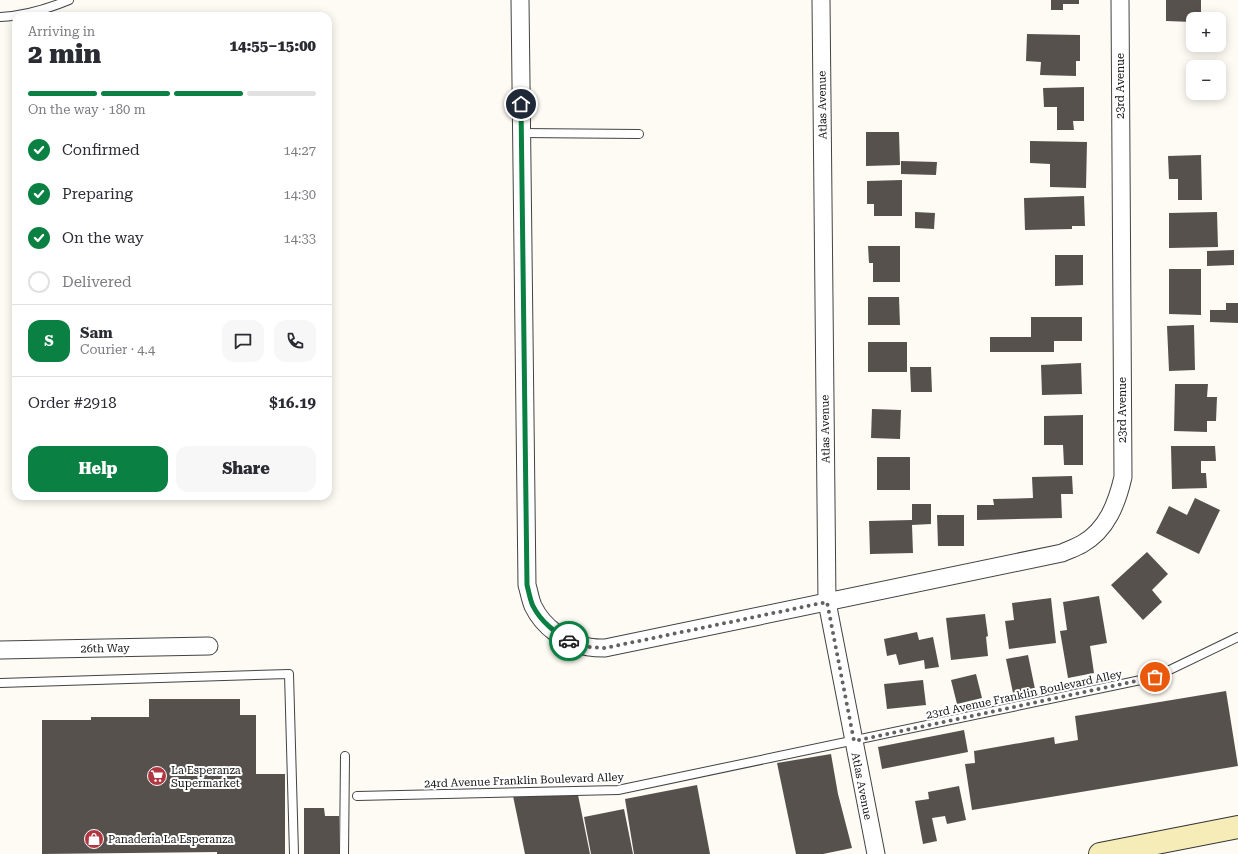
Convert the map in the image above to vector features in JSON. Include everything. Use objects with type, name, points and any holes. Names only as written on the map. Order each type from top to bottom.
[{"type":"main road","points":[[1100,854],[1127,851],[1238,827]]},
{"type":"street","name":"23rd Avenue","points":[[520,0],[527,585],[533,606],[543,621],[556,633],[570,641],[589,647],[605,648],[1062,553],[1083,544],[1100,528],[1112,512],[1119,495],[1123,477],[1120,0]]},
{"type":"street","name":"Atlas Avenue","points":[[821,0],[827,602],[876,854]]},
{"type":"street","name":"26th Way","points":[[0,650],[209,646]]},
{"type":"lane","points":[[29,12],[69,0]]},
{"type":"lane","points":[[0,17],[12,16]]},
{"type":"lane","points":[[521,133],[639,134]]},
{"type":"lane","name":"23rd Avenue Franklin Boulevard Alley","points":[[854,741],[1155,677],[1238,637]]},
{"type":"lane","points":[[0,683],[289,674],[294,854]]},
{"type":"lane","name":"24rd Avenue Franklin Boulevard Alley","points":[[357,796],[618,790],[854,741]]},
{"type":"lane","points":[[344,854],[345,756]]},
{"type":"building","points":[[1051,0],[1079,0],[1079,4],[1063,4],[1063,10],[1051,10]]},
{"type":"building","points":[[1166,0],[1201,0],[1201,12],[1186,12],[1186,22],[1166,21]]},
{"type":"building","points":[[1027,34],[1080,35],[1080,61],[1076,61],[1076,76],[1040,75],[1041,62],[1026,61]]},
{"type":"building","points":[[1084,87],[1084,121],[1073,121],[1074,130],[1057,130],[1057,107],[1044,107],[1043,88]]},
{"type":"building","points":[[866,132],[899,132],[900,165],[866,166]]},
{"type":"building","points":[[1030,141],[1087,142],[1086,188],[1050,187],[1050,164],[1030,163]]},
{"type":"building","points":[[1201,155],[1202,200],[1178,200],[1178,179],[1169,179],[1168,156]]},
{"type":"building","points":[[901,161],[937,162],[936,175],[901,174]]},
{"type":"building","points":[[902,180],[902,216],[874,216],[874,204],[867,204],[867,181]]},
{"type":"building","points":[[1084,196],[1085,226],[1072,226],[1072,229],[1025,230],[1024,198]]},
{"type":"building","points":[[915,212],[935,213],[934,229],[915,228]]},
{"type":"building","points":[[1217,212],[1218,247],[1169,248],[1169,213]]},
{"type":"building","points":[[868,246],[900,246],[900,282],[873,282],[873,263],[869,263]]},
{"type":"building","points":[[1234,250],[1234,265],[1207,266],[1207,251]]},
{"type":"building","points":[[1055,255],[1083,255],[1083,285],[1055,286]]},
{"type":"building","points":[[1169,269],[1201,269],[1201,315],[1169,314]]},
{"type":"building","points":[[868,297],[899,297],[900,325],[868,325]]},
{"type":"building","points":[[1226,303],[1238,303],[1238,323],[1210,322],[1210,310],[1226,310]]},
{"type":"building","points":[[1031,317],[1082,317],[1082,341],[1054,341],[1054,352],[990,352],[990,337],[1031,337]]},
{"type":"building","points":[[1194,325],[1195,370],[1169,371],[1167,326]]},
{"type":"building","points":[[868,342],[907,342],[907,372],[868,372]]},
{"type":"building","points":[[1081,363],[1082,394],[1042,395],[1041,365]]},
{"type":"building","points":[[910,367],[931,367],[932,392],[911,392]]},
{"type":"building","points":[[1175,384],[1208,384],[1207,397],[1217,397],[1216,421],[1207,421],[1207,432],[1174,431]]},
{"type":"building","points":[[872,409],[901,410],[900,439],[871,438]]},
{"type":"building","points":[[1083,415],[1083,465],[1064,465],[1063,445],[1044,445],[1044,416]]},
{"type":"building","points":[[1171,446],[1215,446],[1216,461],[1201,461],[1201,473],[1206,473],[1207,488],[1172,489]]},
{"type":"building","points":[[877,457],[910,457],[910,490],[877,490]]},
{"type":"building","points":[[1072,476],[1073,494],[1061,494],[1062,518],[977,520],[977,505],[994,505],[993,499],[1033,498],[1032,477]]},
{"type":"building","points":[[1195,498],[1220,510],[1199,554],[1156,533],[1169,506],[1187,515]]},
{"type":"building","points":[[912,504],[931,504],[931,524],[912,525],[913,553],[870,554],[869,521],[912,520]]},
{"type":"building","points":[[937,515],[964,515],[964,546],[938,546]]},
{"type":"building","points":[[1147,552],[1168,574],[1152,590],[1162,602],[1143,620],[1111,585]]},
{"type":"building","points":[[1099,596],[1107,643],[1090,646],[1094,673],[1068,678],[1060,631],[1067,630],[1063,602]]},
{"type":"building","points":[[1051,598],[1056,643],[1009,649],[1005,621],[1014,620],[1012,603]]},
{"type":"building","points":[[985,614],[988,636],[986,637],[988,656],[951,660],[946,618]]},
{"type":"building","points":[[917,632],[919,640],[933,637],[939,667],[925,669],[924,660],[899,665],[896,654],[887,656],[884,639]]},
{"type":"building","points":[[1028,655],[1035,689],[1013,693],[1006,659]]},
{"type":"building","points":[[976,674],[982,698],[957,704],[951,680]]},
{"type":"building","points":[[923,680],[926,705],[887,709],[884,684]]},
{"type":"building","points":[[1226,691],[1238,766],[972,810],[965,764],[975,763],[974,751],[1054,737],[1055,744],[1078,740],[1075,716]]},
{"type":"building","points":[[149,699],[240,699],[240,715],[256,715],[256,774],[285,774],[285,854],[217,854],[217,852],[42,854],[42,720],[91,720],[91,717],[149,717]]},
{"type":"building","points":[[964,730],[968,752],[882,769],[878,747]]},
{"type":"building","points":[[831,754],[838,794],[852,848],[823,854],[796,854],[777,763]]},
{"type":"building","points":[[697,785],[710,854],[634,854],[625,799]]},
{"type":"building","points":[[959,786],[966,820],[947,824],[945,816],[932,818],[937,841],[923,844],[915,801],[929,799],[928,792]]},
{"type":"building","points":[[578,795],[590,854],[525,854],[513,796]]},
{"type":"building","points":[[304,808],[324,808],[325,816],[339,816],[339,854],[304,854]]},
{"type":"building","points":[[624,809],[633,854],[591,854],[584,817]]},
{"type":"way so far","points":[[569,641],[589,647],[605,648],[827,602],[854,741],[1155,677]]},
{"type":"place","name":"La Esperanza Supermarket","points":[[157,776]]},
{"type":"place","name":"Panaderia La Esperanza","points":[[94,839]]},
{"type":"route","points":[[521,104],[527,585],[533,606],[543,621],[556,633],[569,641]]}]
